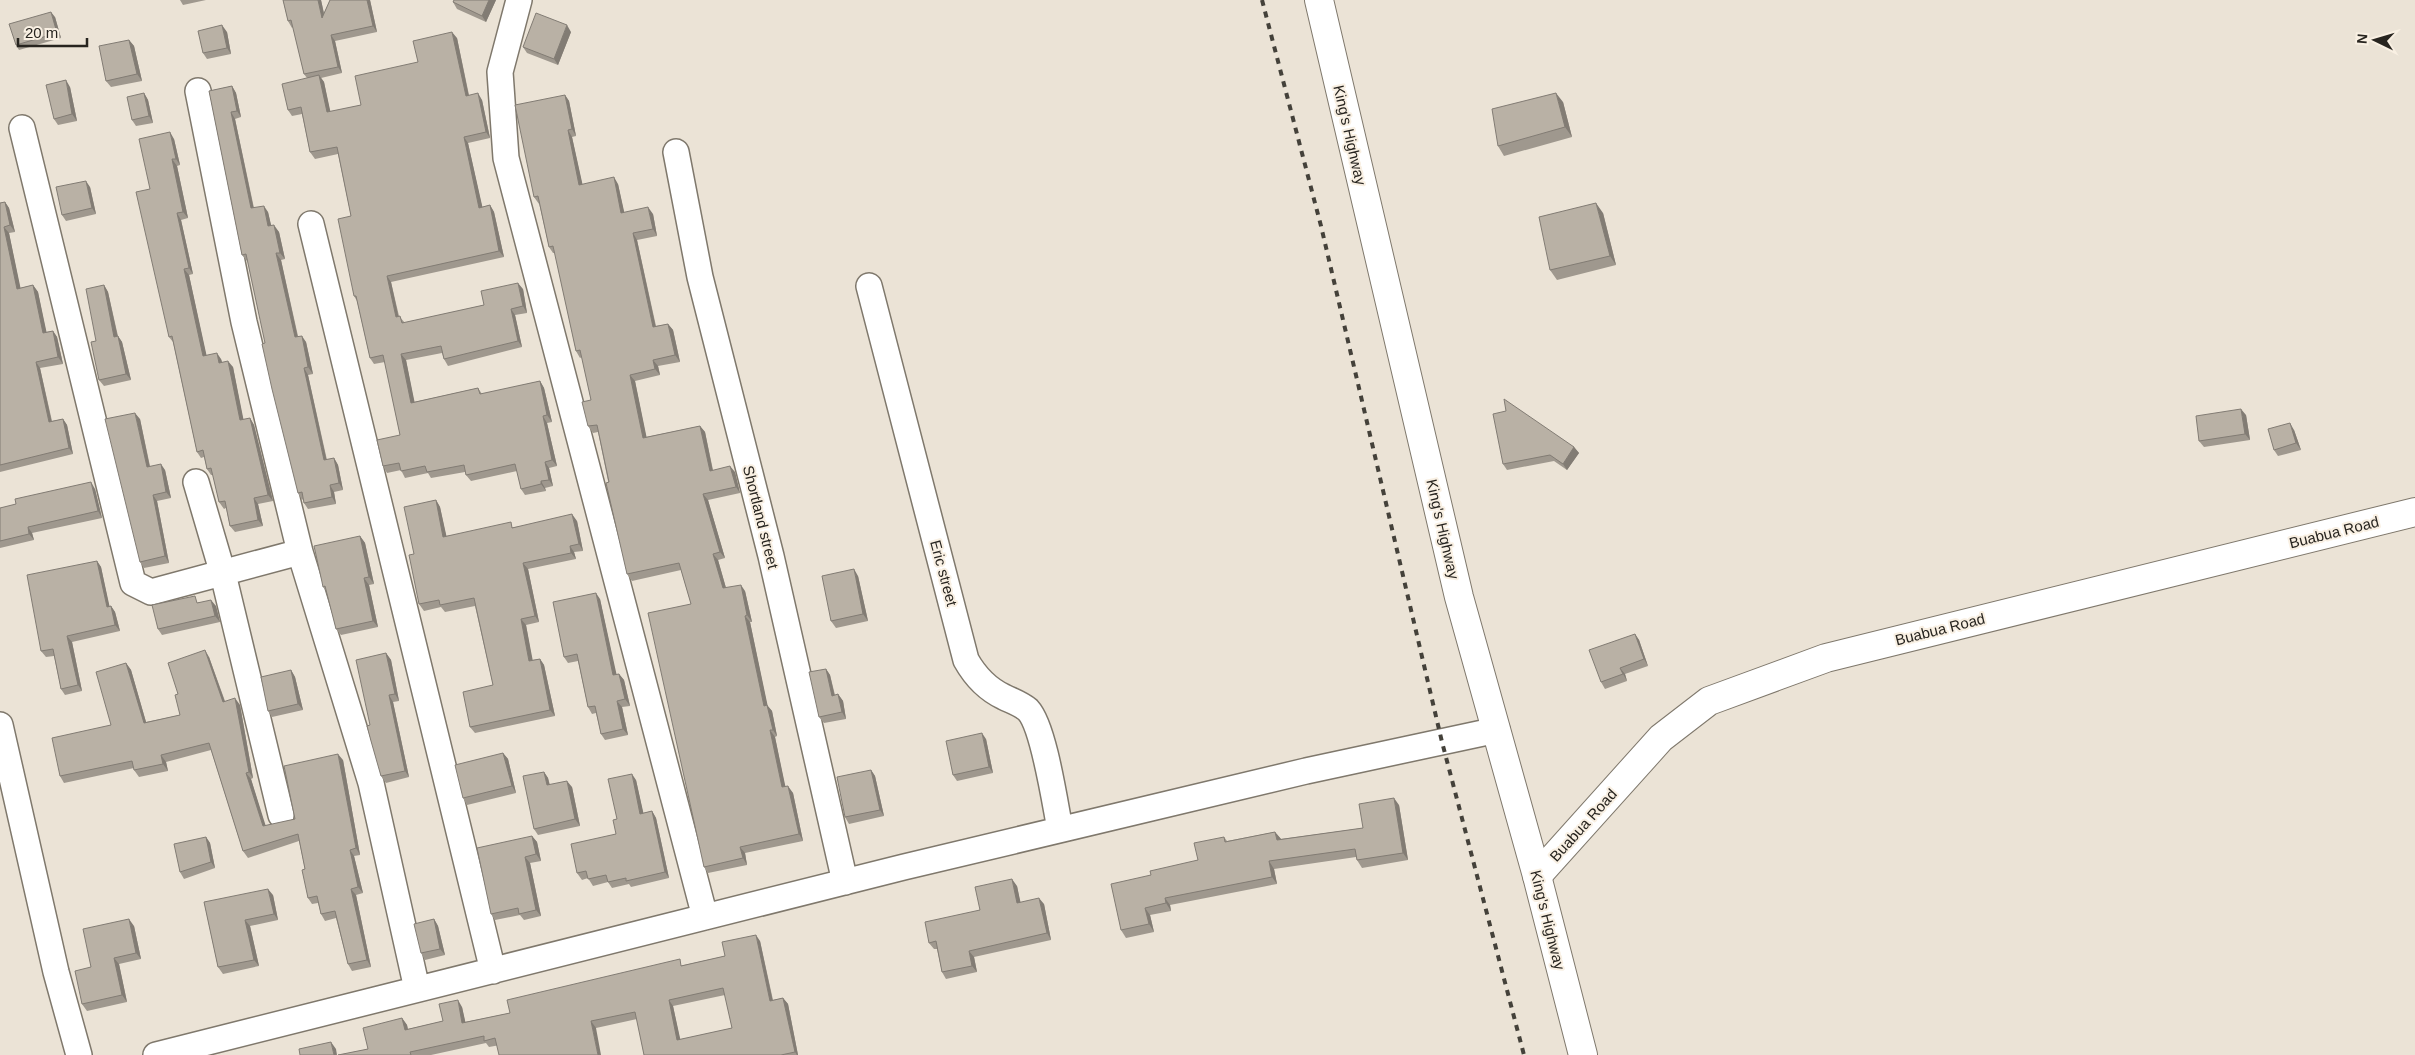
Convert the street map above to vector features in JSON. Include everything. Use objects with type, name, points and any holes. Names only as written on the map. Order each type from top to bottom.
[{"type":"main road","name":"King's Highway","points":[[1319,0],[1459,597],[1537,876],[1583,1055]]},
{"type":"main road","name":"Buabua Road","points":[[1537,876],[1662,738],[1709,701],[1826,658],[2415,512]]},
{"type":"street","points":[[519,0],[500,72],[506,158],[705,917]]},
{"type":"street","points":[[198,91],[244,322],[300,552],[371,783],[417,990]]},
{"type":"street","points":[[22,128],[132,583],[151,592],[300,552]]},
{"type":"street","name":"Shortland street","points":[[676,152],[700,277],[771,556],[845,882]]},
{"type":"street","points":[[311,224],[492,971]]},
{"type":"street","name":"Eric street","points":[[870,286],[966,660],[973,672],[992,691],[1027,709],[1036,722],[1060,829]]},
{"type":"street","points":[[196,482],[223,574],[280,815]]},
{"type":"street","points":[[0,725],[6,776],[79,1055]]},
{"type":"street","points":[[156,1055],[1060,829],[1306,770],[1497,730]]},
{"type":"building","points":[[283,0],[318,0],[322,18],[330,0],[367,0],[373,26],[331,35],[338,67],[304,74],[291,20],[288,21]]},
{"type":"building","points":[[454,0],[489,0],[482,16],[453,2]]},
{"type":"building","points":[[51,12],[57,33],[16,45],[9,24]]},
{"type":"building","points":[[536,13],[567,25],[554,59],[523,47]]},
{"type":"building","points":[[222,25],[227,48],[203,53],[198,31]]},
{"type":"building","points":[[452,32],[466,96],[478,93],[486,132],[464,137],[479,208],[490,205],[499,251],[387,276],[396,317],[400,316],[402,323],[484,305],[481,291],[518,283],[523,306],[511,309],[518,341],[444,359],[441,346],[401,354],[411,403],[478,388],[480,394],[540,381],[547,415],[543,416],[552,460],[545,462],[549,480],[521,489],[515,464],[466,475],[464,465],[427,472],[425,466],[401,471],[399,463],[383,466],[377,440],[400,435],[383,355],[370,358],[356,296],[354,296],[338,219],[351,216],[337,147],[310,152],[301,107],[288,110],[282,84],[319,75],[327,112],[361,105],[355,76],[418,62],[413,41]]},
{"type":"building","points":[[129,40],[137,74],[106,81],[99,46]]},
{"type":"building","points":[[66,80],[72,114],[54,119],[46,85]]},
{"type":"building","points":[[232,86],[237,111],[231,112],[251,208],[264,206],[268,226],[274,225],[280,253],[276,253],[295,337],[302,336],[308,367],[304,368],[324,460],[334,458],[339,483],[330,485],[332,497],[304,503],[302,492],[298,493],[272,389],[262,344],[265,343],[246,254],[242,255],[209,91]]},
{"type":"building","points":[[144,93],[149,116],[132,120],[127,97]]},
{"type":"building","points":[[1556,93],[1565,127],[1498,146],[1492,109]]},
{"type":"building","points":[[565,95],[572,129],[568,130],[579,185],[614,177],[621,213],[648,207],[653,229],[633,233],[653,327],[668,324],[675,355],[653,360],[655,369],[630,375],[643,438],[700,426],[710,471],[730,466],[736,487],[703,494],[720,552],[713,554],[723,588],[741,585],[747,615],[745,616],[764,706],[767,705],[773,730],[770,730],[782,787],[788,786],[799,834],[740,847],[743,858],[704,867],[648,613],[691,604],[679,563],[627,574],[606,483],[609,482],[597,425],[588,426],[582,402],[591,400],[580,350],[576,351],[553,246],[549,247],[538,196],[534,197],[515,105]]},
{"type":"building","points":[[170,132],[176,159],[172,159],[183,212],[177,213],[189,268],[184,269],[203,356],[217,353],[219,363],[228,361],[240,420],[250,418],[268,495],[254,498],[258,520],[230,526],[225,501],[219,502],[211,468],[207,469],[203,450],[197,452],[172,336],[169,337],[136,192],[150,189],[139,139]]},
{"type":"building","points":[[86,181],[92,208],[62,215],[56,187]]},
{"type":"building","points":[[5,202],[10,225],[4,227],[17,289],[33,285],[43,333],[53,331],[58,357],[36,362],[49,422],[63,419],[69,448],[0,465],[0,203]]},
{"type":"building","points":[[1596,203],[1610,256],[1550,270],[1539,217]]},
{"type":"building","points":[[104,285],[114,337],[118,336],[126,374],[99,380],[91,342],[96,341],[86,289]]},
{"type":"building","points":[[1504,399],[1574,447],[1563,464],[1550,455],[1503,464],[1493,414],[1506,411]]},
{"type":"building","points":[[2241,409],[2245,434],[2199,441],[2196,416]]},
{"type":"building","points":[[135,413],[147,467],[161,464],[166,492],[153,495],[165,556],[140,562],[105,419]]},
{"type":"building","points":[[2290,423],[2296,443],[2274,450],[2268,429]]},
{"type":"building","points":[[91,482],[98,511],[28,527],[29,534],[0,541],[0,508],[16,504],[15,499]]},
{"type":"building","points":[[436,500],[443,537],[511,522],[512,528],[572,514],[579,544],[570,546],[571,553],[523,563],[535,616],[521,619],[529,661],[540,659],[550,710],[470,727],[463,692],[493,685],[474,598],[440,605],[439,600],[419,604],[409,555],[414,554],[404,507]]},
{"type":"building","points":[[360,536],[369,577],[364,578],[373,621],[336,629],[325,586],[323,587],[314,546]]},
{"type":"building","points":[[97,561],[107,607],[111,606],[115,625],[67,636],[78,685],[61,689],[53,649],[41,651],[27,575]]},
{"type":"building","points":[[854,569],[863,614],[831,621],[822,576]]},
{"type":"building","points":[[596,593],[613,675],[619,674],[625,699],[617,701],[623,729],[601,734],[595,706],[588,707],[577,654],[564,657],[553,602]]},
{"type":"building","points":[[195,596],[197,603],[211,600],[215,616],[158,629],[152,605]]},
{"type":"building","points":[[1635,634],[1644,659],[1620,668],[1623,674],[1601,682],[1589,650]]},
{"type":"building","points":[[205,650],[223,702],[235,698],[249,772],[246,773],[263,826],[295,819],[284,766],[338,754],[356,848],[350,850],[358,887],[351,889],[367,960],[348,964],[335,911],[321,914],[317,896],[308,898],[302,870],[305,869],[298,834],[243,851],[209,743],[161,755],[163,764],[134,770],[132,761],[60,776],[52,738],[111,725],[96,672],[126,663],[144,723],[180,715],[175,695],[178,694],[168,663]]},
{"type":"building","points":[[386,653],[395,694],[389,695],[405,771],[381,776],[367,726],[370,725],[356,660]]},
{"type":"building","points":[[826,669],[832,696],[838,694],[842,712],[819,717],[809,672]]},
{"type":"building","points":[[291,670],[298,704],[268,711],[261,677]]},
{"type":"building","points":[[982,733],[989,767],[953,775],[946,741]]},
{"type":"building","points":[[503,753],[512,786],[463,798],[455,765]]},
{"type":"building","points":[[871,770],[880,810],[845,817],[837,777]]},
{"type":"building","points":[[544,772],[547,785],[567,781],[575,819],[534,829],[523,776]]},
{"type":"building","points":[[632,774],[640,814],[652,811],[665,872],[626,881],[626,878],[608,882],[606,875],[588,879],[586,871],[577,873],[571,844],[616,834],[613,820],[617,819],[608,779]]},
{"type":"building","points":[[1394,798],[1403,853],[1357,860],[1355,849],[1269,861],[1272,877],[1165,898],[1166,903],[1145,908],[1149,924],[1121,930],[1111,884],[1151,875],[1150,871],[1198,860],[1194,843],[1224,837],[1225,842],[1275,832],[1277,840],[1363,828],[1359,804]]},
{"type":"building","points":[[532,836],[536,854],[525,857],[536,910],[519,914],[518,908],[491,914],[477,848]]},
{"type":"building","points":[[206,837],[211,862],[180,872],[174,844]]},
{"type":"building","points":[[1012,879],[1017,903],[1039,898],[1047,933],[969,951],[972,966],[942,972],[936,941],[929,943],[925,922],[980,910],[975,887]]},
{"type":"building","points":[[268,889],[274,914],[245,920],[254,960],[218,967],[204,902]]},
{"type":"building","points":[[129,919],[136,953],[114,958],[122,995],[82,1004],[75,971],[91,967],[83,929]]},
{"type":"building","points":[[434,919],[440,949],[421,953],[414,924]]},
{"type":"building","points":[[756,935],[770,1001],[783,998],[795,1052],[781,1055],[644,1055],[635,1012],[591,1021],[598,1055],[499,1055],[495,1038],[484,1041],[484,1036],[410,1052],[411,1055],[338,1055],[368,1049],[363,1028],[402,1018],[405,1030],[443,1021],[439,1004],[458,1000],[462,1023],[510,1013],[507,1000],[680,959],[681,966],[725,956],[722,942]],"holes":[[[723,988],[732,1028],[677,1040],[669,1000]]]},
{"type":"building","points":[[331,1042],[334,1055],[300,1055],[299,1049]]},
{"type":"railway","points":[[1262,0],[1321,226],[1442,742],[1524,1055]]}]
